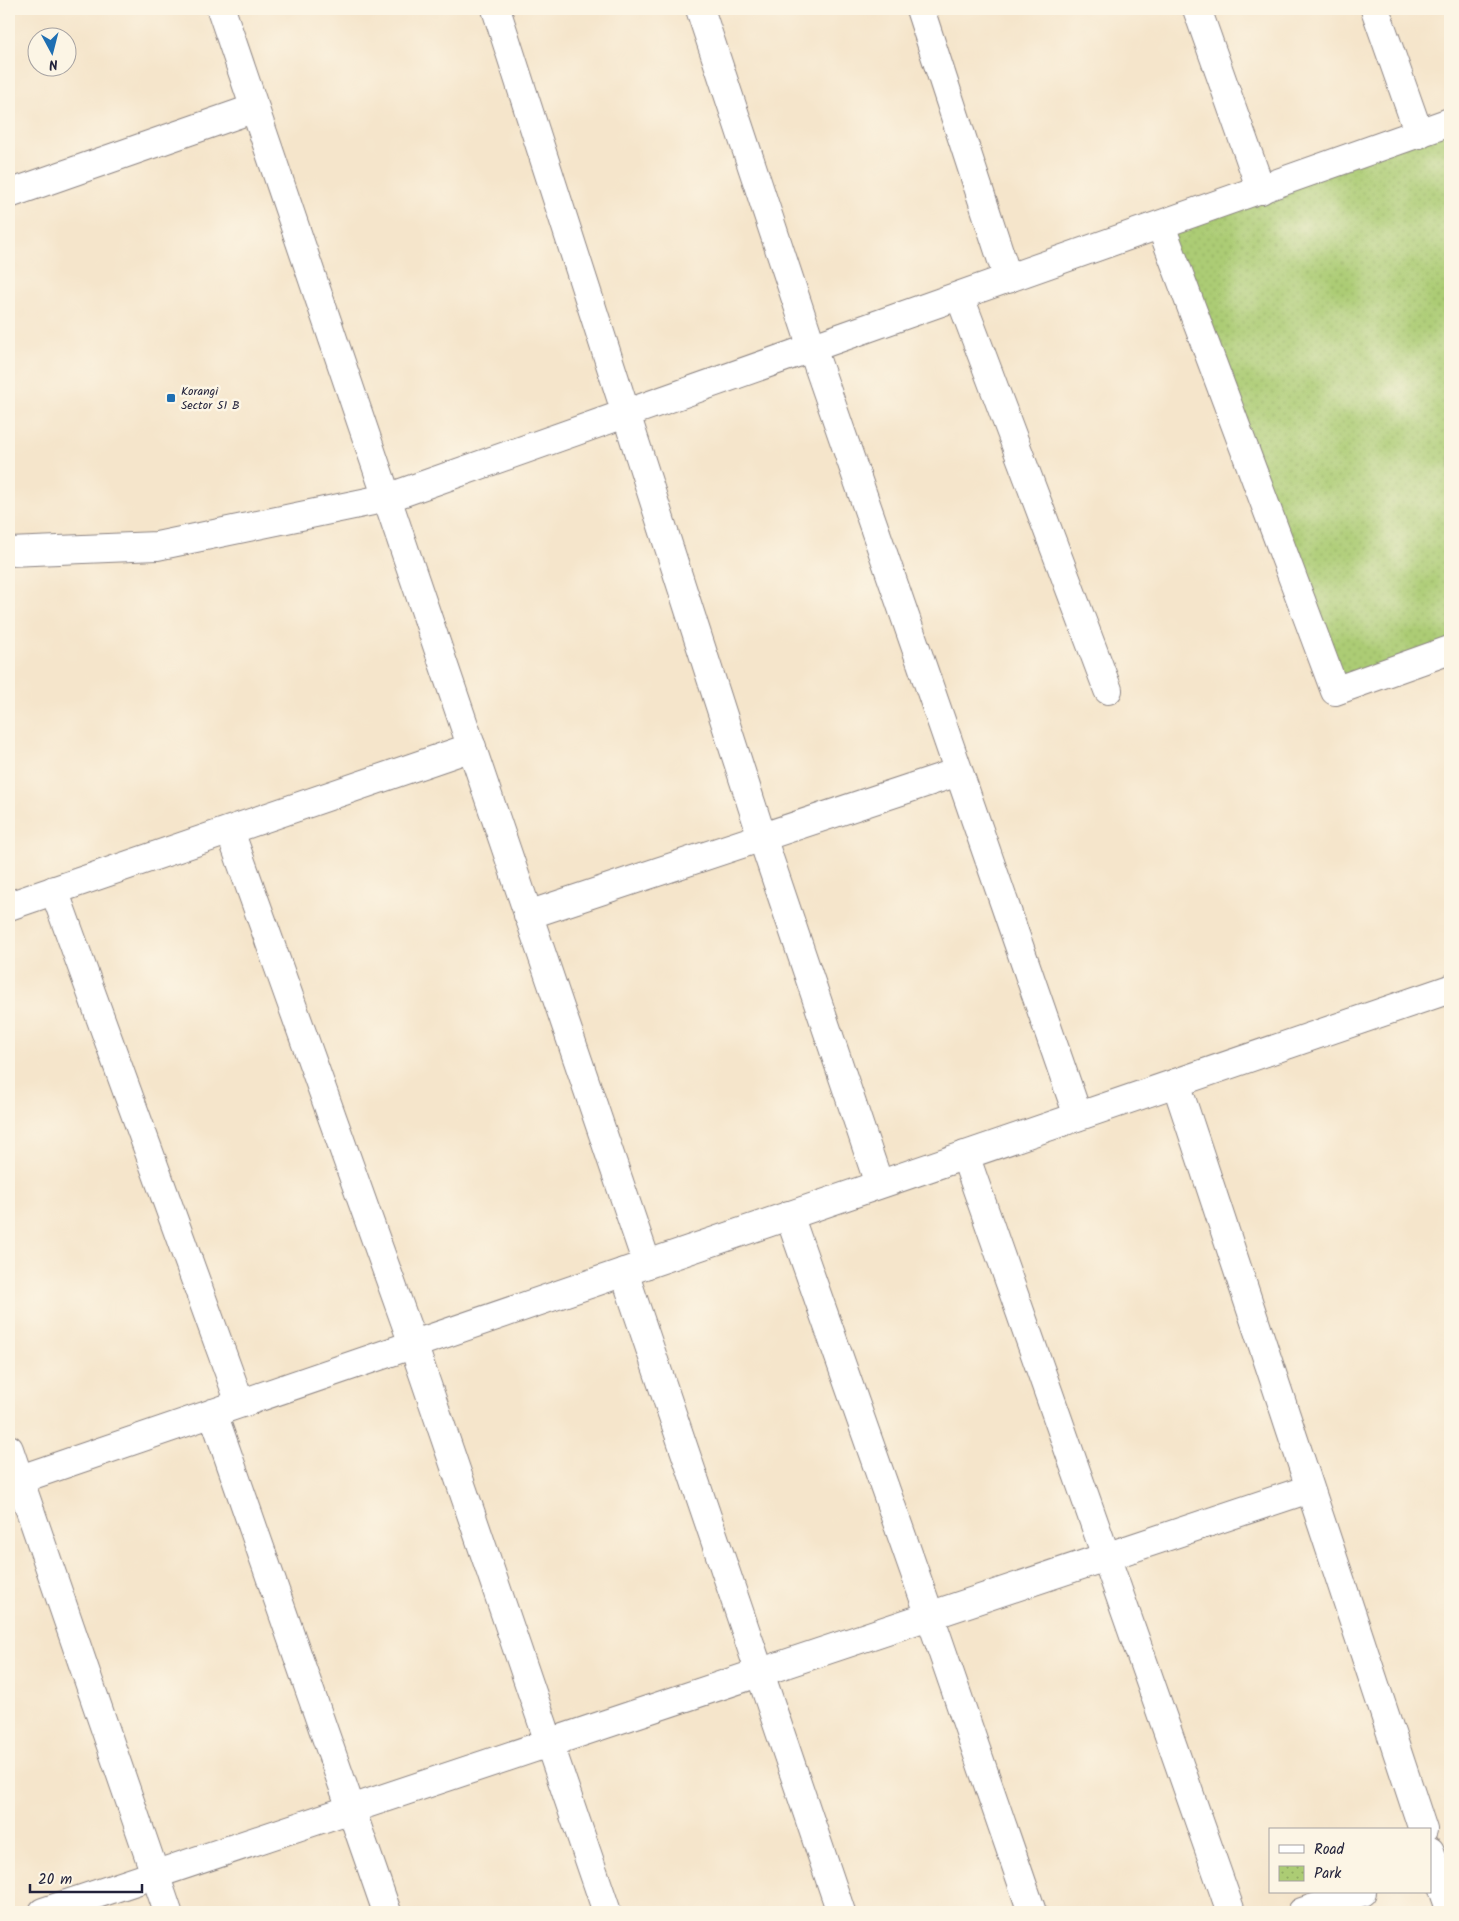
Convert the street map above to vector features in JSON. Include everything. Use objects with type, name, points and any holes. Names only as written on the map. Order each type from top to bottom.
[{"type":"street","points":[[222,9],[528,915],[760,1672],[841,1912]]},
{"type":"street","points":[[496,9],[762,836],[878,1184]]},
{"type":"street","points":[[700,9],[812,348],[1078,1116]]},
{"type":"street","points":[[920,9],[1008,280]]},
{"type":"street","points":[[1197,9],[1261,190]]},
{"type":"street","points":[[1375,9],[1419,134]]},
{"type":"street","points":[[9,194],[255,108]]},
{"type":"street","points":[[9,552],[157,546],[387,498],[1161,226],[1450,122]]},
{"type":"street","points":[[1161,226],[1335,691],[1450,650]]},
{"type":"street","points":[[960,297],[1108,690]]},
{"type":"street","points":[[9,906],[472,747]]},
{"type":"street","points":[[528,915],[958,772]]},
{"type":"street","points":[[230,831],[413,1344],[608,1912]]},
{"type":"street","points":[[54,890],[240,1403]]},
{"type":"street","points":[[14,1481],[1450,989]]},
{"type":"street","points":[[1176,1083],[1422,1828]]},
{"type":"street","points":[[966,1155],[1105,1557],[1231,1912]]},
{"type":"street","points":[[789,1215],[1032,1912]]},
{"type":"street","points":[[213,1413],[387,1912]]},
{"type":"street","points":[[9,1449],[14,1481],[168,1912]]},
{"type":"street","points":[[43,1912],[1309,1489]]},
{"type":"street","points":[[1432,1863],[1450,1905]]},
{"type":"street","points":[[1302,1912],[1356,1894]]},
{"type":"green space","points":[[1450,122],[1450,650],[1335,691],[1161,226]]},
{"type":"place","name":"Korangi Sector 51 B","points":[[171,398]]}]
